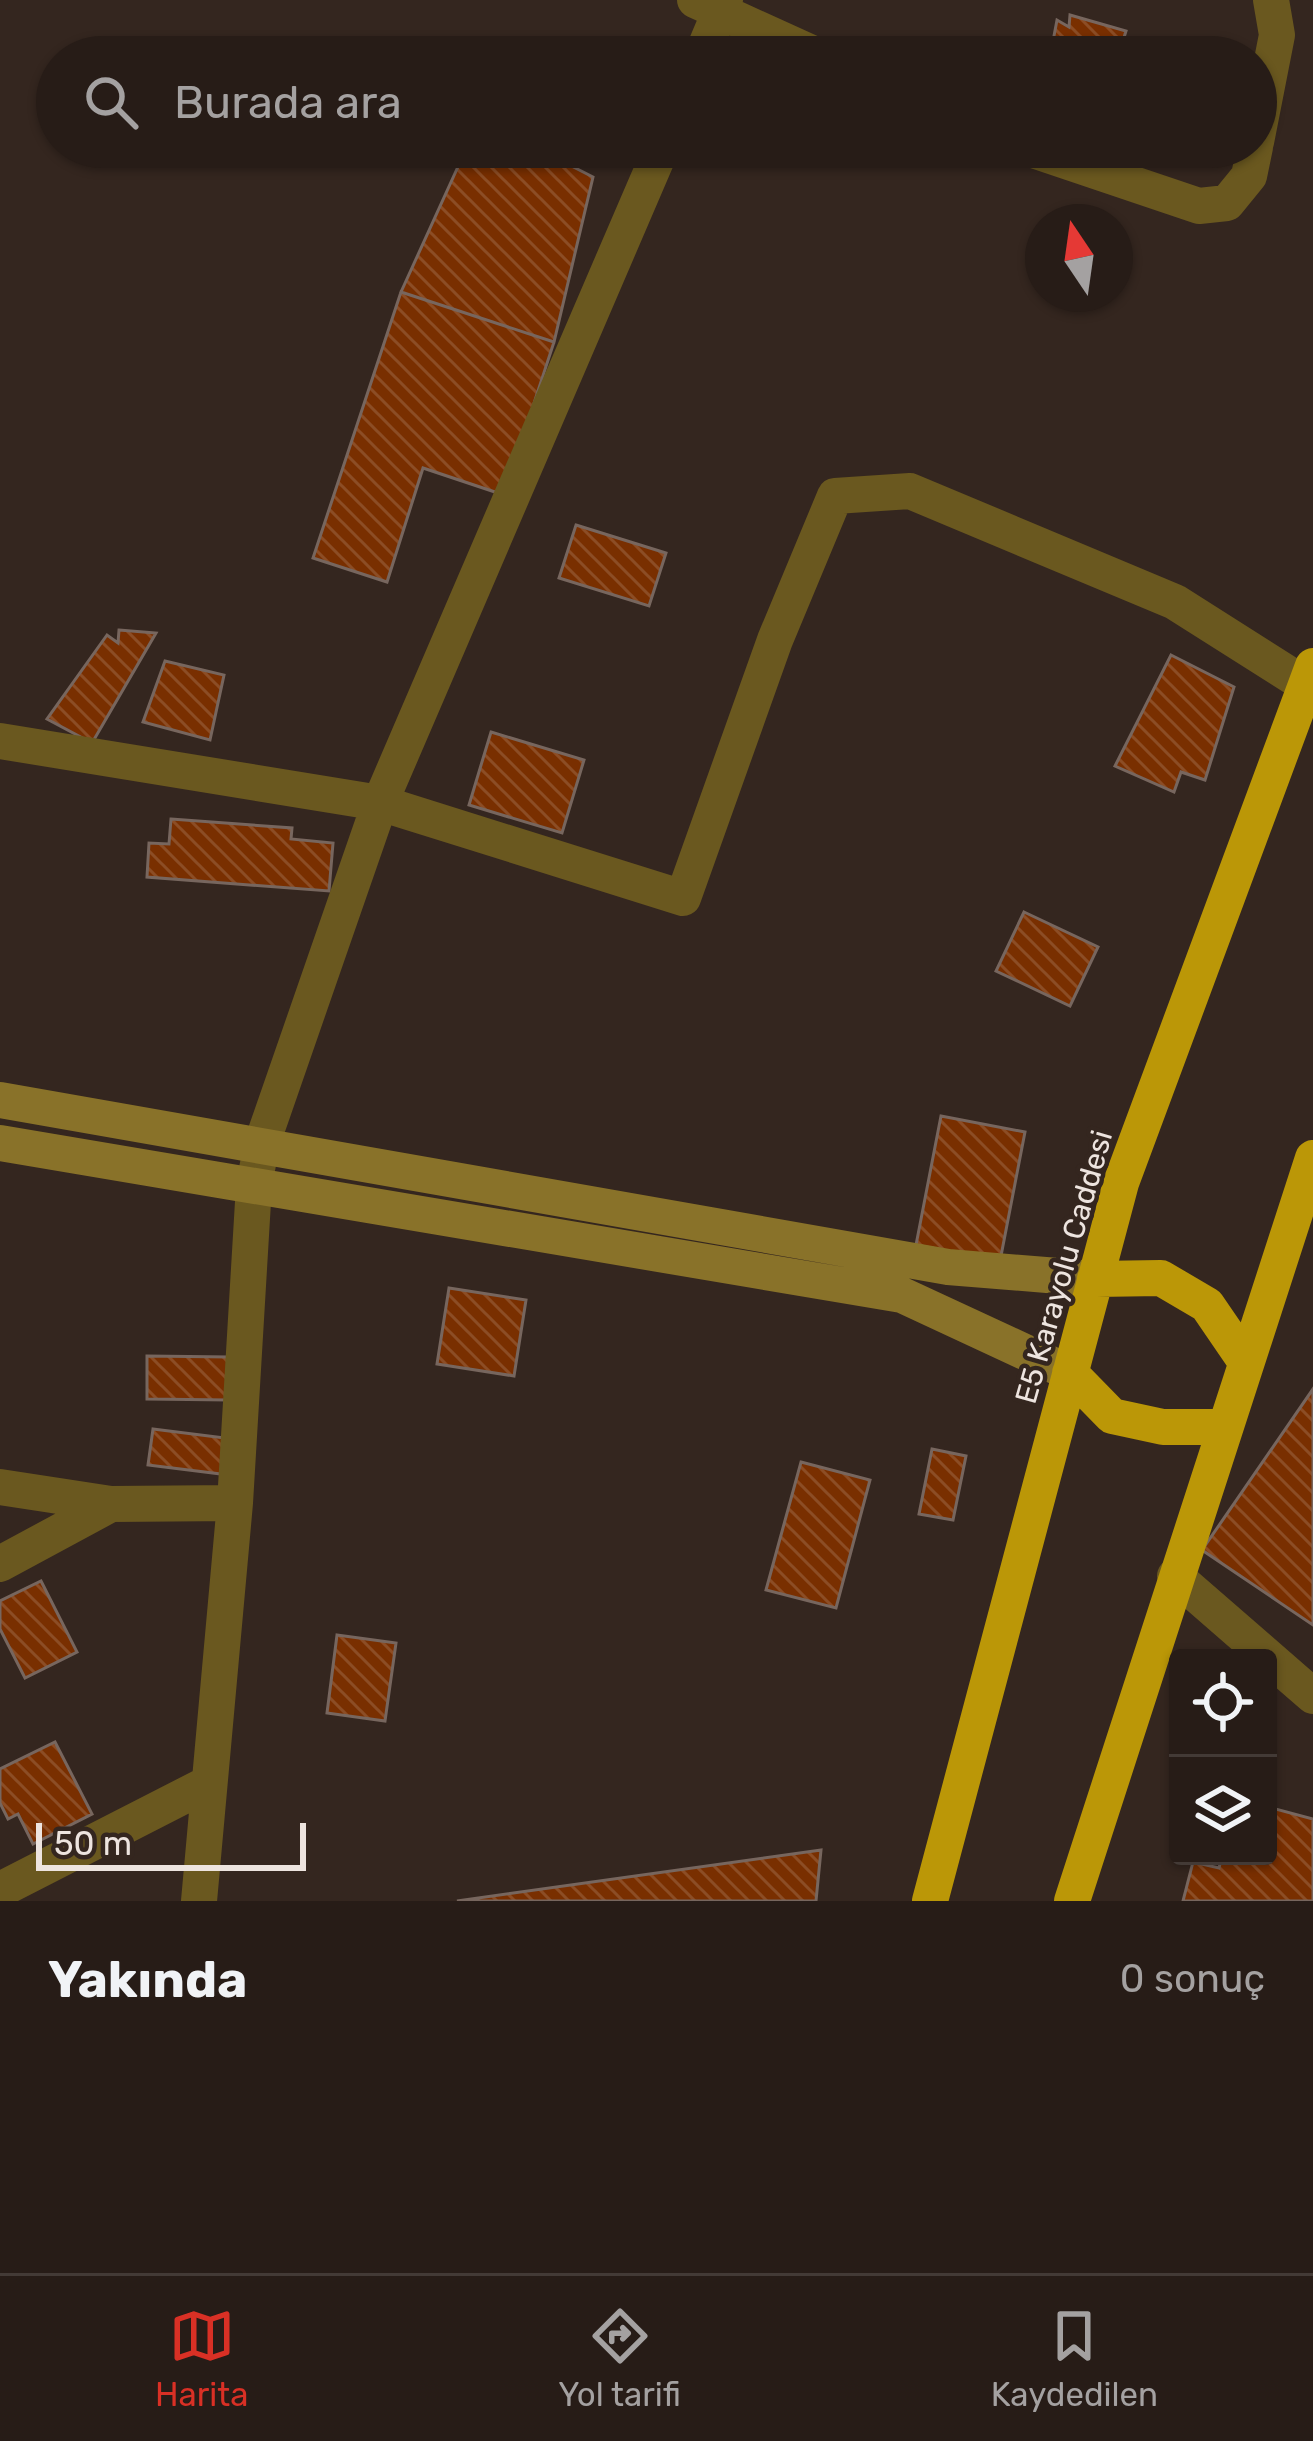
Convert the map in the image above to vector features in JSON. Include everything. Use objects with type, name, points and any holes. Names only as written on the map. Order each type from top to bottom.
[{"type":"highway","name":"E5 Karayolu Caddesi","points":[[930,1901],[1121,1183],[1310,676]]},
{"type":"highway","points":[[1072,1901],[1313,1158]]},
{"type":"highway","points":[[1095,1279],[1161,1278],[1207,1305],[1246,1362]]},
{"type":"highway","points":[[1070,1373],[1112,1415],[1163,1427],[1224,1427]]},
{"type":"street","points":[[1270,0],[1277,36]]},
{"type":"street","points":[[706,36],[714,4],[778,36]]},
{"type":"street","points":[[199,1901],[236,1503],[254,1185],[262,1143],[380,802],[653,168]]},
{"type":"street","points":[[1086,168],[1198,206],[1227,203],[1251,168]]},
{"type":"street","points":[[0,741],[380,802],[682,898],[775,640],[835,496],[910,491],[1175,602],[1310,676]]},
{"type":"street","points":[[0,1100],[948,1267],[1095,1279]]},
{"type":"street","points":[[0,1143],[902,1295],[1070,1373]]},
{"type":"street","points":[[0,1487],[111,1504],[236,1503]]},
{"type":"street","points":[[0,1564],[111,1504]]},
{"type":"street","points":[[1175,1576],[1313,1696]]},
{"type":"street","points":[[0,1889],[209,1783]]},
{"type":"building","points":[[1070,15],[1126,31],[1124,36],[1054,36],[1057,20],[1069,27]]},
{"type":"building","points":[[457,168],[575,168],[593,177],[554,342],[401,292]]},
{"type":"building","points":[[401,292],[554,342],[504,495],[423,468],[387,582],[313,558]]},
{"type":"building","points":[[576,525],[666,553],[649,606],[559,578]]},
{"type":"building","points":[[119,630],[156,633],[92,743],[47,719],[107,635],[118,643]]},
{"type":"building","points":[[1171,655],[1234,687],[1205,780],[1181,772],[1174,792],[1115,766]]},
{"type":"building","points":[[165,661],[224,675],[210,740],[143,722]]},
{"type":"building","points":[[491,732],[584,760],[562,833],[469,805]]},
{"type":"building","points":[[171,819],[292,828],[291,839],[333,843],[329,891],[147,877],[149,843],[169,844]]},
{"type":"building","points":[[1024,912],[1098,947],[1070,1006],[996,971]]},
{"type":"building","points":[[941,1116],[1025,1132],[1000,1261],[916,1245]]},
{"type":"building","points":[[449,1288],[526,1300],[514,1376],[437,1364]]},
{"type":"building","points":[[147,1356],[229,1357],[228,1400],[147,1399]]},
{"type":"building","points":[[1313,1389],[1313,1625],[1202,1550]]},
{"type":"building","points":[[153,1429],[225,1438],[221,1474],[148,1465]]},
{"type":"building","points":[[932,1449],[966,1456],[953,1520],[919,1514]]},
{"type":"building","points":[[801,1462],[870,1480],[836,1608],[766,1590]]},
{"type":"building","points":[[41,1581],[77,1652],[25,1678],[0,1629],[0,1601]]},
{"type":"building","points":[[337,1635],[396,1643],[385,1721],[327,1713]]},
{"type":"building","points":[[55,1742],[92,1814],[33,1844],[18,1814],[8,1819],[0,1803],[0,1769]]},
{"type":"building","points":[[1277,1809],[1313,1819],[1313,1901],[1183,1901],[1192,1865],[1277,1865]]},
{"type":"building","points":[[821,1850],[816,1901],[457,1901]]}]
